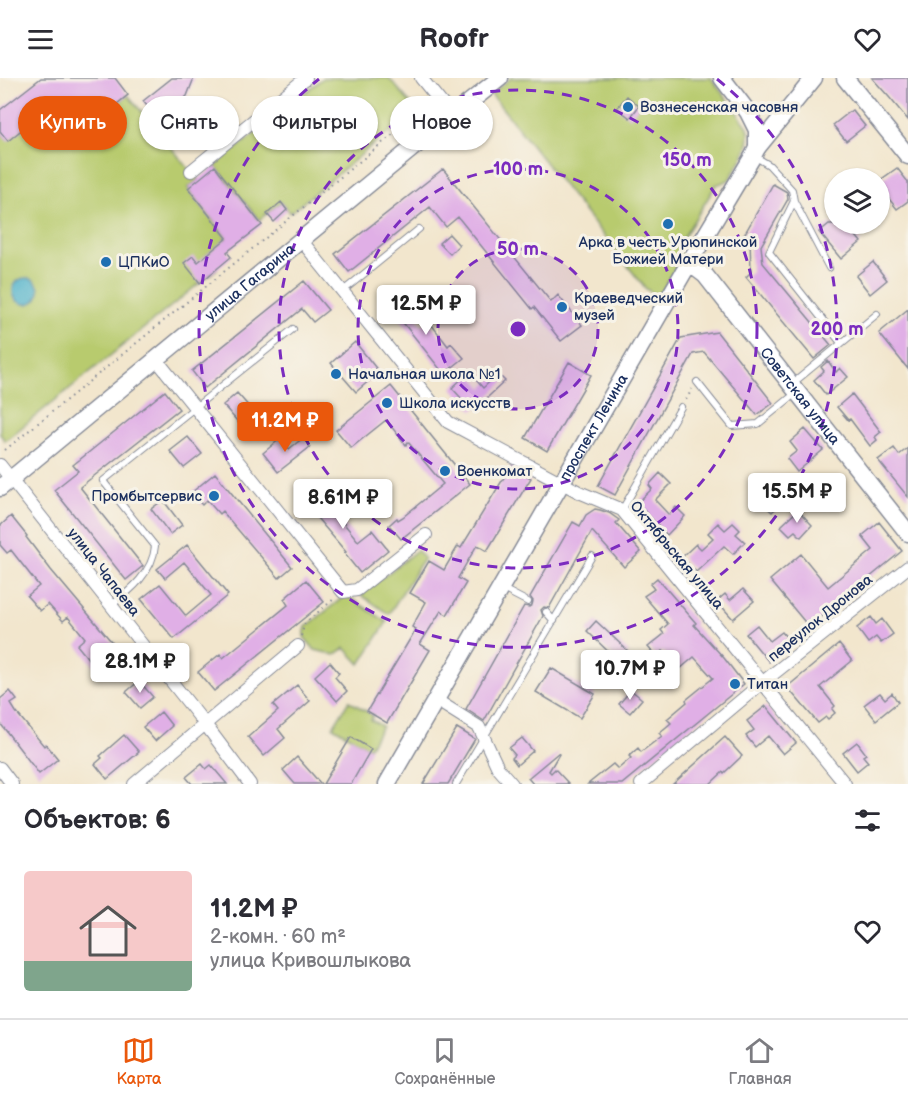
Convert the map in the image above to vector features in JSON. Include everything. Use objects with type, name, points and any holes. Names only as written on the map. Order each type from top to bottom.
[{"type":"main road","name":"улица Гагарина","points":[[477,96],[500,78]]},
{"type":"main road","points":[[722,78],[748,112],[757,130],[755,152]]},
{"type":"main road","name":"проспект Ленина","points":[[387,784],[755,152],[814,78]]},
{"type":"main road","points":[[845,78],[908,156]]},
{"type":"main road","name":"улица Гагарина","points":[[6,483],[410,150]]},
{"type":"main road","name":"Советская улица","points":[[689,263],[705,275],[908,533]]},
{"type":"street","points":[[191,171],[306,78]]},
{"type":"street","points":[[421,78],[436,96]]},
{"type":"street","name":"Октябрьская улица","points":[[301,240],[448,422],[579,492],[622,510],[845,784]]},
{"type":"street","points":[[156,359],[343,591],[357,590],[426,535]]},
{"type":"street","name":"улица Чапаева","points":[[0,465],[6,483],[111,606],[250,784]]},
{"type":"street","name":"переулок Дронова","points":[[641,784],[908,567]]},
{"type":"street","points":[[134,784],[298,646]]},
{"type":"street","points":[[435,700],[479,727],[498,768],[512,784]]},
{"type":"street","points":[[0,768],[12,784]]},
{"type":"lane","points":[[755,152],[792,190],[794,201],[829,268]]},
{"type":"lane","points":[[794,201],[769,252],[841,343]]},
{"type":"lane","points":[[342,291],[418,229]]},
{"type":"lane","points":[[697,382],[732,426],[758,424],[841,343],[877,314]]},
{"type":"lane","points":[[111,606],[132,589],[154,559],[155,546],[103,481],[293,329]]},
{"type":"lane","points":[[622,510],[681,408]]},
{"type":"lane","points":[[456,784],[592,556]]},
{"type":"lane","points":[[501,587],[528,602]]},
{"type":"lane","points":[[546,612],[554,621]]},
{"type":"path","points":[[5,450],[390,137]]},
{"type":"path","points":[[681,408],[697,382]]},
{"type":"path","points":[[298,646],[305,623],[343,591]]},
{"type":"green space","points":[[323,78],[389,78],[404,96],[390,96],[390,131],[378,141],[378,96],[301,96]]},
{"type":"green space","points":[[511,78],[711,78],[748,127],[749,141],[744,155],[729,180],[716,185],[677,248],[683,256],[660,294],[654,294],[646,289],[491,94]]},
{"type":"green space","name":"ЦПКиО","points":[[127,96],[139,108],[139,150],[173,150],[198,180],[188,188],[227,238],[206,256],[217,269],[5,441],[0,434],[0,131],[8,140],[18,132],[18,150],[127,150]]},
{"type":"green space","points":[[251,137],[251,150],[367,150],[290,213],[281,202],[259,220],[215,166],[235,150],[239,150],[239,146]]},
{"type":"green space","points":[[417,550],[424,558],[389,614],[361,595]]},
{"type":"green space","points":[[346,595],[387,622],[360,664],[345,648],[335,655],[315,650],[304,637],[306,627]]},
{"type":"green space","points":[[349,701],[373,715],[371,720],[382,726],[369,748],[333,727]]},
{"type":"water","points":[[26,278],[35,282],[39,291],[35,300],[26,304],[17,300],[13,291],[17,282]]},
{"type":"building","points":[[41,78],[115,78],[128,95],[18,96],[18,133],[8,141],[0,131],[0,110]]},
{"type":"building","points":[[172,78],[194,78],[187,96],[149,96]]},
{"type":"building","points":[[872,78],[908,78],[908,120],[889,97]]},
{"type":"building","name":"Вознесенская часовня","points":[[627,96],[639,106],[630,118],[617,108]]},
{"type":"building","points":[[852,110],[865,126],[846,141],[833,125]]},
{"type":"building","points":[[215,166],[262,225],[227,252],[231,257],[200,283],[184,263],[193,256],[198,262],[227,238],[188,188]]},
{"type":"building","points":[[897,168],[908,182],[908,201],[897,209],[890,200],[890,173]]},
{"type":"building","points":[[443,169],[551,302],[558,295],[582,325],[561,341],[534,307],[532,309],[458,217],[446,227],[430,207],[349,272],[335,254]]},
{"type":"building","points":[[773,184],[787,192],[788,199],[761,246],[763,263],[831,345],[814,359],[746,277],[751,272],[750,239],[744,235]]},
{"type":"building","points":[[281,202],[287,210],[274,222],[267,214]]},
{"type":"building","points":[[824,228],[824,234],[854,234],[861,242],[841,259],[819,232]]},
{"type":"building","points":[[449,234],[459,245],[450,254],[439,243]]},
{"type":"building","points":[[873,262],[887,280],[870,294],[856,276]]},
{"type":"building","points":[[304,281],[328,310],[313,322],[302,309],[205,388],[192,371]]},
{"type":"building","points":[[396,291],[422,325],[428,320],[448,346],[451,343],[464,358],[444,374],[385,300]]},
{"type":"building","points":[[908,309],[908,369],[879,333]]},
{"type":"building","points":[[717,332],[773,403],[757,415],[704,352],[693,354],[615,495],[598,486],[681,338]]},
{"type":"building","points":[[355,342],[379,372],[356,392],[331,363]]},
{"type":"building","points":[[828,361],[836,372],[840,368],[848,377],[826,395],[814,380],[824,371],[821,367]]},
{"type":"building","points":[[569,362],[591,375],[547,451],[525,438]]},
{"type":"building","points":[[469,372],[483,388],[498,374],[505,381],[473,411],[452,388]]},
{"type":"building","points":[[391,386],[470,484],[401,539],[389,525],[397,518],[398,520],[403,517],[443,484],[386,420],[351,448],[336,430]]},
{"type":"building","points":[[165,391],[179,409],[80,487],[143,566],[126,580],[54,490],[78,471],[73,465]]},
{"type":"building","points":[[237,393],[265,425],[251,437],[223,405]]},
{"type":"building","points":[[852,394],[881,432],[870,446],[850,419],[848,420],[837,407]]},
{"type":"building","points":[[805,429],[823,450],[797,472],[787,459],[797,451],[790,442]]},
{"type":"building","points":[[188,437],[202,454],[184,468],[170,451]]},
{"type":"building","points":[[281,438],[289,449],[303,438],[310,447],[278,472],[263,453]]},
{"type":"building","points":[[894,448],[899,455],[908,448],[908,497],[878,460]]},
{"type":"building","points":[[511,466],[531,478],[487,551],[477,545],[458,578],[466,583],[447,615],[441,611],[420,644],[430,650],[387,723],[367,711],[416,629],[412,627],[426,602],[410,593],[429,561],[444,570],[458,546],[461,548]]},
{"type":"building","points":[[215,473],[292,567],[279,578],[222,511],[219,514],[207,500],[202,505],[191,493]]},
{"type":"building","points":[[660,473],[671,484],[655,500],[669,515],[676,507],[685,516],[667,535],[637,503],[652,489],[649,485]]},
{"type":"building","points":[[319,482],[339,505],[333,510],[358,541],[372,530],[388,550],[360,573],[344,553],[346,552],[300,498]]},
{"type":"building","points":[[782,486],[798,502],[792,509],[783,501],[772,512],[764,505]]},
{"type":"building","points":[[163,500],[182,525],[170,534],[151,509]]},
{"type":"building","points":[[595,509],[609,513],[619,520],[616,523],[641,552],[624,567],[592,531],[549,608],[544,607],[541,610],[543,616],[484,721],[466,709],[524,606],[532,605],[533,601],[530,597],[573,522],[580,526],[586,515]]},
{"type":"building","points":[[798,510],[812,525],[801,537],[795,531],[790,535],[781,526]]},
{"type":"building","points":[[11,516],[51,570],[116,647],[109,653],[112,657],[101,666],[99,662],[94,666],[77,645],[85,638],[68,617],[63,621],[48,604],[40,611],[27,596],[39,586],[11,550],[7,553],[0,545],[0,526]]},
{"type":"building","points":[[879,522],[902,551],[809,627],[770,580],[801,554],[828,587],[873,550],[862,536]]},
{"type":"building","points":[[718,523],[725,530],[733,523],[740,530],[736,534],[745,542],[733,554],[724,546],[696,572],[682,557],[696,544],[701,549],[713,538],[708,533]]},
{"type":"building","points":[[187,545],[228,595],[174,639],[141,599],[160,584],[186,616],[211,595],[184,562],[165,578],[157,569]]},
{"type":"building","points":[[657,578],[744,684],[622,784],[588,784],[613,764],[618,769],[631,758],[629,756],[638,748],[641,752],[662,736],[659,733],[671,723],[667,719],[713,678],[694,657],[680,669],[663,651],[656,656],[648,647],[664,634],[661,630],[668,624],[644,596],[654,589],[650,584]]},
{"type":"building","points":[[306,580],[324,602],[214,691],[198,672],[220,654],[223,658],[288,605],[284,599]]},
{"type":"building","points":[[743,589],[754,601],[733,619],[717,601],[725,594],[730,600]]},
{"type":"building","points":[[871,617],[876,624],[882,619],[893,634],[881,643],[876,637],[868,643],[857,628]]},
{"type":"building","points":[[596,621],[629,652],[619,662],[587,631]]},
{"type":"building","points":[[757,625],[770,641],[782,632],[792,644],[769,662],[746,634]]},
{"type":"building","points":[[839,644],[852,661],[820,687],[835,706],[832,709],[835,713],[818,723],[787,687]]},
{"type":"building","points":[[330,662],[339,673],[335,677],[347,691],[337,701],[315,676]]},
{"type":"building","points":[[551,668],[595,694],[580,718],[536,692]]},
{"type":"building","points":[[139,681],[153,697],[140,708],[126,692]]},
{"type":"building","points":[[297,685],[310,701],[278,729],[285,738],[264,756],[248,737],[278,711],[273,705]]},
{"type":"building","points":[[631,690],[642,699],[630,713],[619,704]]},
{"type":"building","points":[[10,691],[17,700],[11,704],[16,712],[58,759],[39,774],[0,723],[0,699]]},
{"type":"building","points":[[880,693],[885,699],[892,693],[898,702],[876,720],[864,705]]},
{"type":"building","points":[[766,706],[796,743],[783,754],[768,736],[755,747],[746,736],[754,730],[747,721]]},
{"type":"building","points":[[161,712],[172,726],[155,741],[143,727]]},
{"type":"building","points":[[457,728],[475,739],[448,784],[423,784]]},
{"type":"building","points":[[124,735],[139,752],[107,779],[95,764],[102,758],[100,756]]},
{"type":"building","points":[[351,737],[371,749],[351,784],[323,784]]},
{"type":"building","points":[[725,737],[742,756],[724,773],[710,784],[673,784]]},
{"type":"building","points":[[522,738],[533,751],[517,765],[512,758],[515,755],[509,748]]},
{"type":"building","points":[[857,742],[866,754],[863,756],[868,762],[857,771],[843,753]]},
{"type":"building","points":[[558,753],[549,771],[551,773],[555,769],[569,784],[533,784],[528,778]]},
{"type":"building","points":[[297,757],[321,784],[295,784],[283,770]]},
{"type":"building","points":[[202,764],[206,769],[211,765],[227,784],[192,784],[186,777]]},
{"type":"place","name":"Вознесенская часовня","points":[[628,107]]},
{"type":"place","name":"Арка в честь Урюпинской Божией Матери","points":[[668,224]]},
{"type":"place","name":"ЦПКиО","points":[[106,262]]},
{"type":"place","name":"Краеведческий музей","points":[[562,307]]},
{"type":"place","name":"Начальная школа №1","points":[[336,374]]},
{"type":"place","name":"Школа искусств","points":[[387,403]]},
{"type":"place","name":"Военкомат","points":[[445,471]]},
{"type":"place","name":"Промбытсервис","points":[[214,496]]},
{"type":"place","name":"Титан","points":[[735,684]]}]
